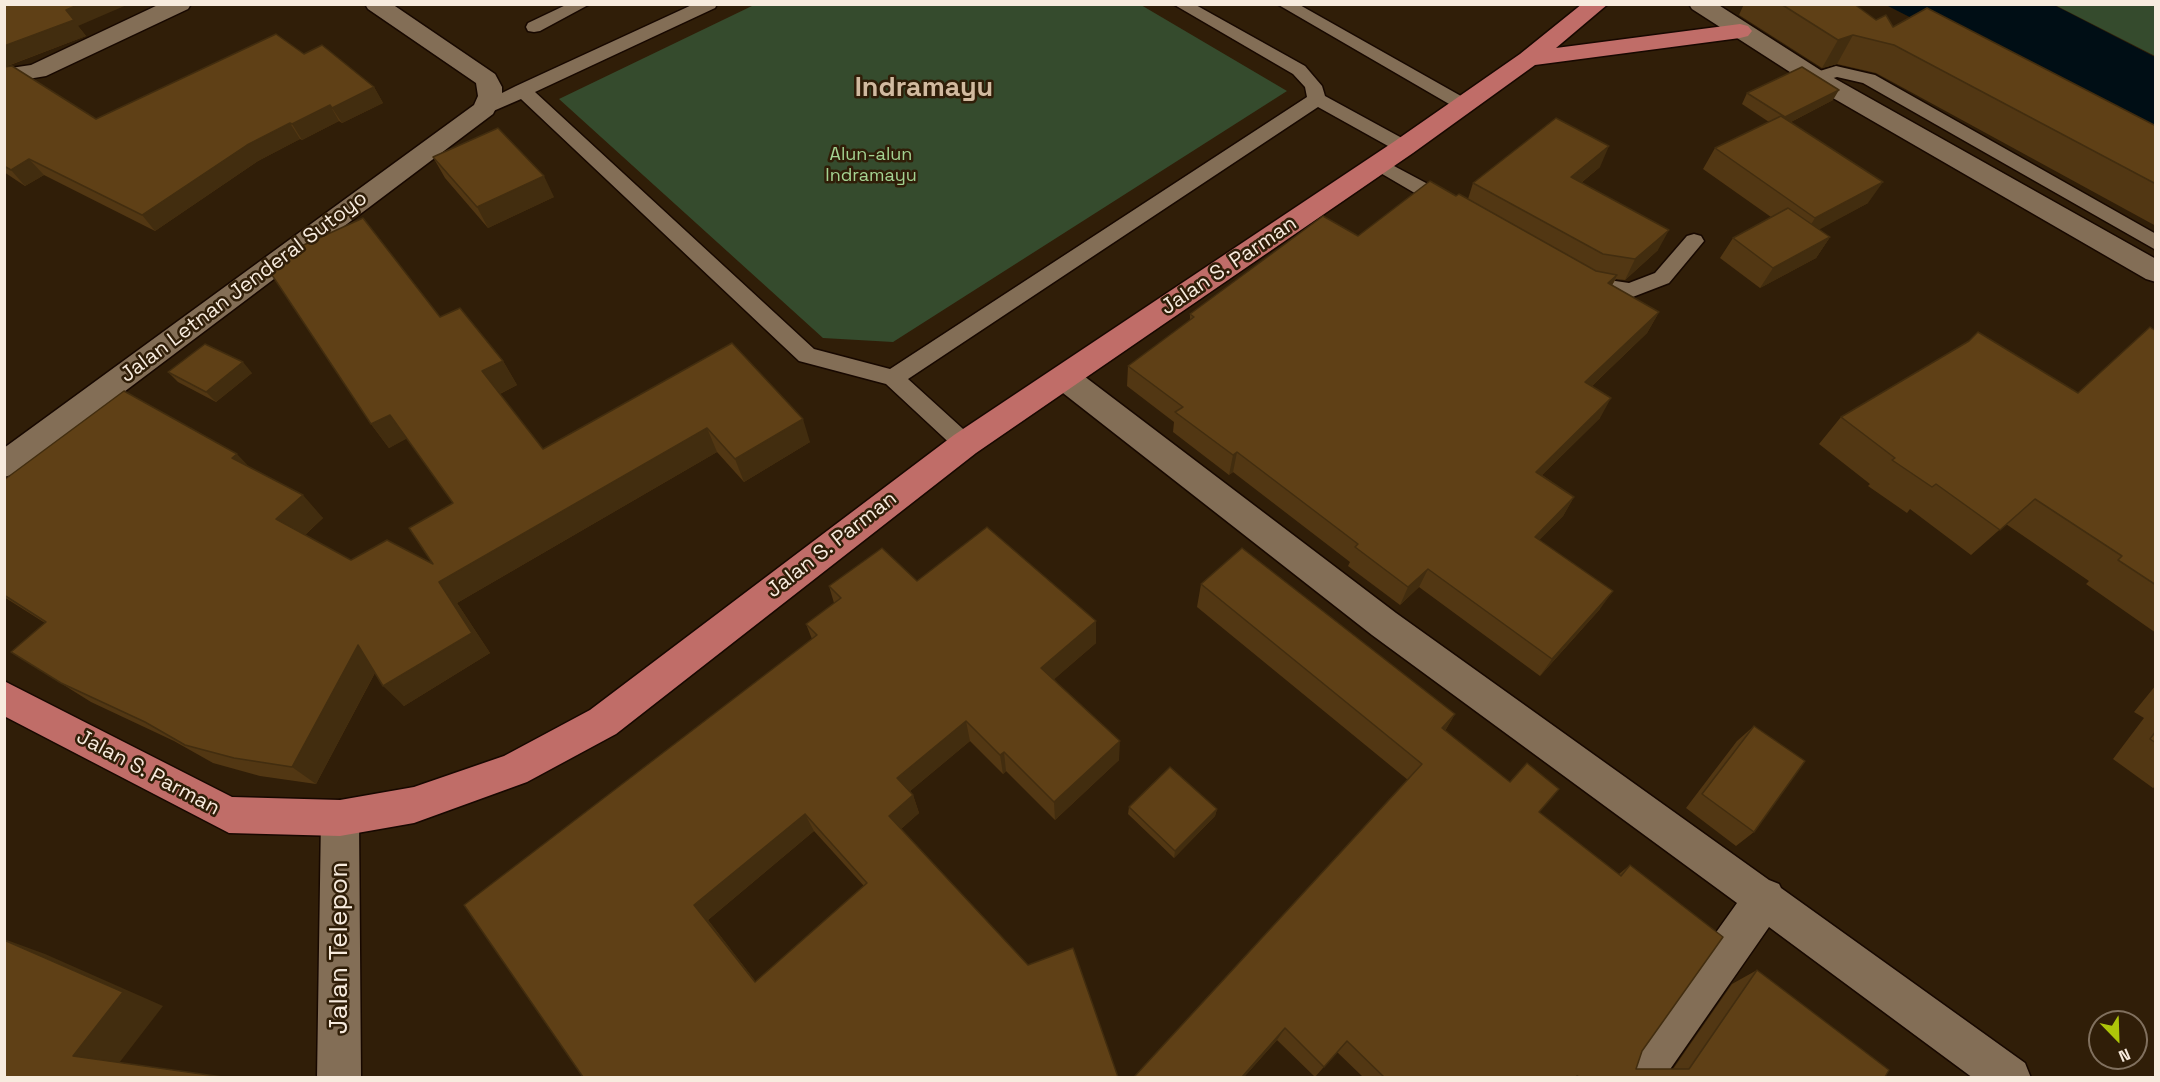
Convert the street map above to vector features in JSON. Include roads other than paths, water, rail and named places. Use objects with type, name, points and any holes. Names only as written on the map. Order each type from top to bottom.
[{"type":"main road","name":"Jalan S. Parman","points":[[4,697],[229,815],[340,818],[414,805],[514,770],[603,722],[964,444],[1065,378],[1391,155],[1528,59],[1596,4]]},
{"type":"main road","points":[[1528,59],[1740,31]]},
{"type":"street","points":[[4,76],[31,73],[49,67],[180,4]]},
{"type":"street","points":[[376,4],[486,79],[490,87],[490,96],[484,109]]},
{"type":"street","points":[[1700,4],[1816,78],[2156,272]]},
{"type":"street","name":"Jalan Letnan Jenderal Sutoyo","points":[[4,465],[484,109]]},
{"type":"street","points":[[1065,378],[1384,624],[2010,1077]]},
{"type":"street","name":"Jalan Telepon","points":[[339,1077],[340,818]]},
{"type":"street","points":[[1638,1077],[1765,898]]},
{"type":"lane","points":[[534,27],[582,4]]},
{"type":"lane","points":[[484,109],[709,4]]},
{"type":"lane","points":[[1181,4],[1299,70],[1313,86],[1317,99],[1468,215]]},
{"type":"lane","points":[[1286,4],[1462,104]]},
{"type":"lane","points":[[1816,78],[1836,71],[1869,79],[2156,243]]},
{"type":"lane","points":[[522,90],[807,355],[893,378],[964,444]]},
{"type":"lane","points":[[893,378],[1317,99]]},
{"type":"lane","points":[[1567,272],[1587,284],[1630,291],[1662,278],[1694,241]]},
{"type":"district","name":"Indramayu","points":[[924,89]]},
{"type":"park label","name":"Alun-alun Indramayu","points":[[871,165]]}]
